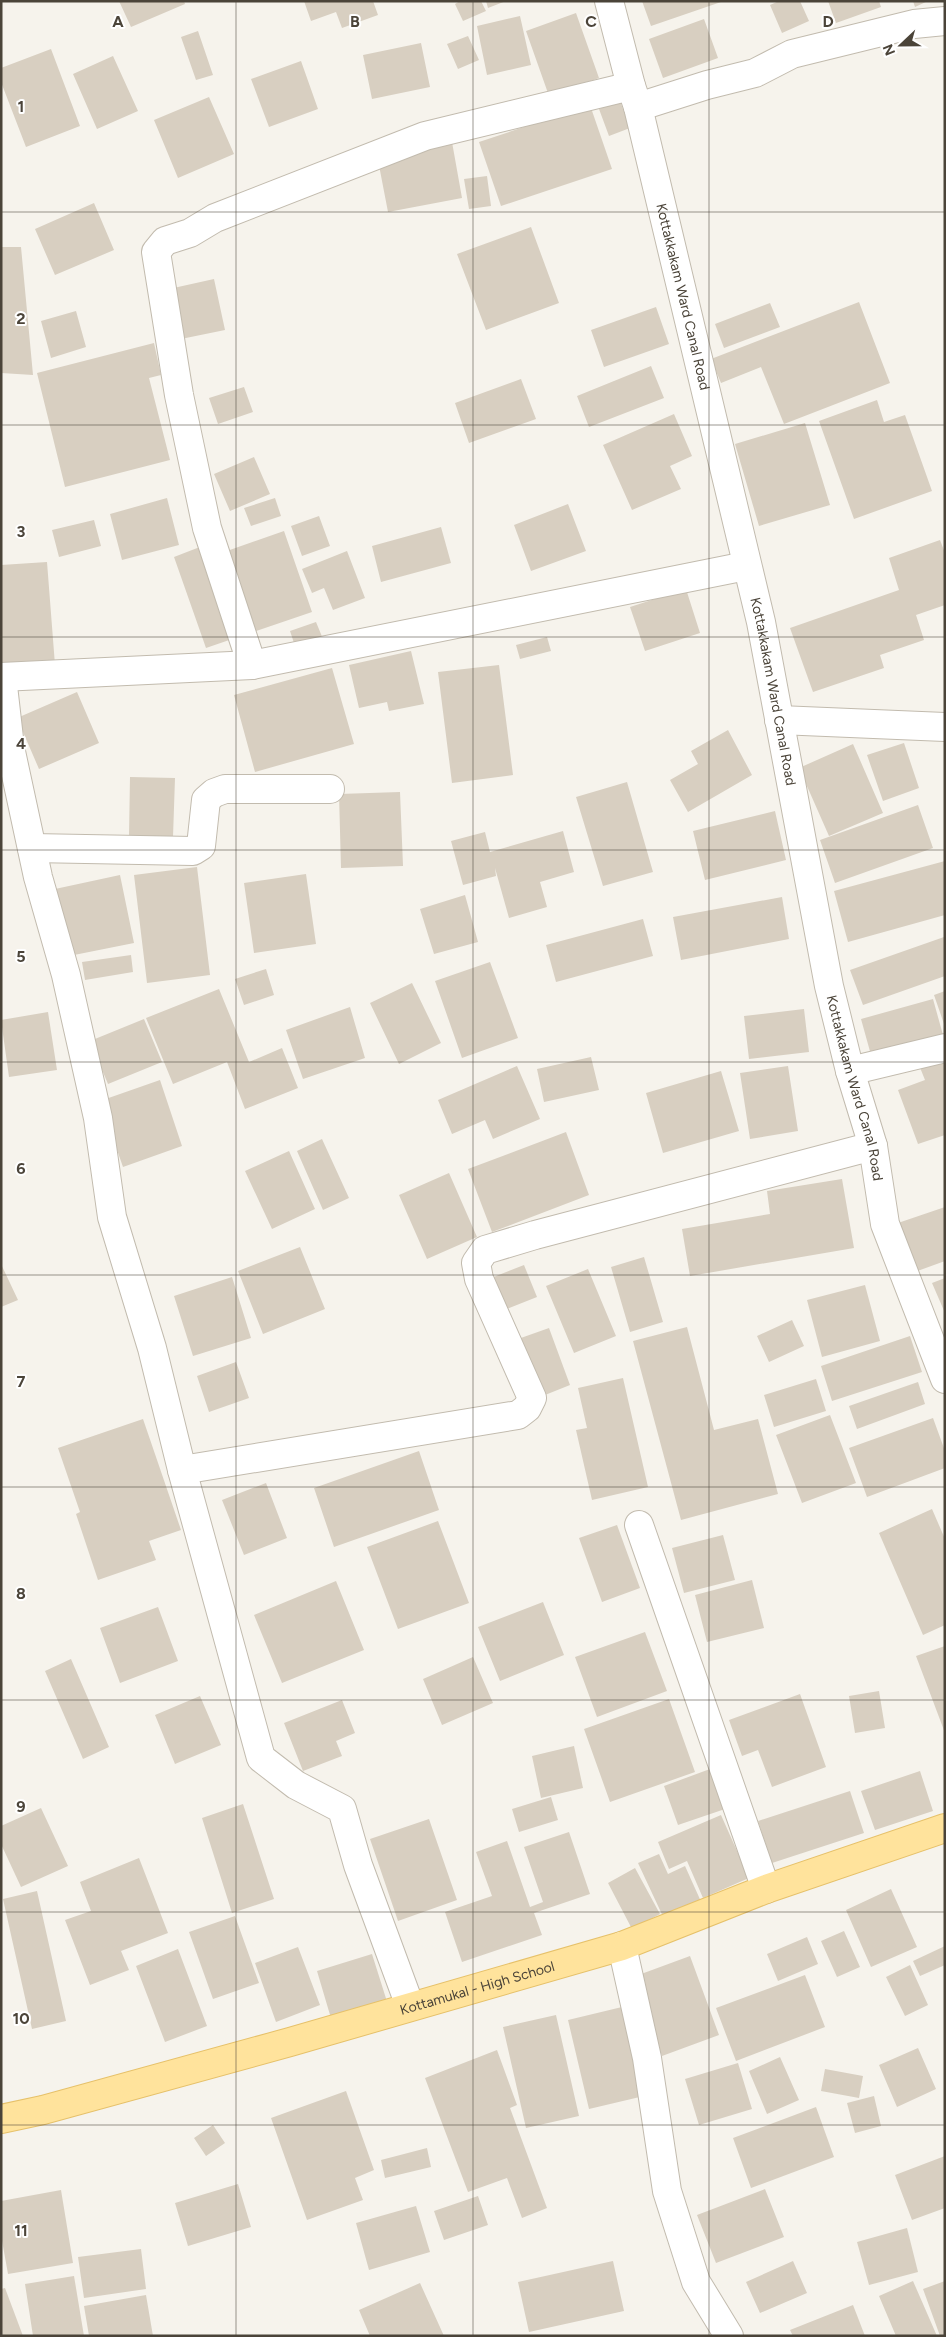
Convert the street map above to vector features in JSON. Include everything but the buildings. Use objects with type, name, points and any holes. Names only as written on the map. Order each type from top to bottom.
[{"type":"main road","name":"Kottamukal - High School","points":[[1,2119],[43,2110],[281,2045],[622,1946],[766,1889],[945,1828]]},
{"type":"street","name":"Kottakkakam Ward Canal Road","points":[[609,1],[634,96],[761,622],[829,986],[850,1071],[873,1146],[885,1224],[945,1379]]},
{"type":"street","points":[[252,665],[207,528],[179,394],[156,252],[165,241],[190,233],[215,218],[425,136],[634,96],[707,85],[755,73],[792,54],[914,24],[945,21]]},
{"type":"street","points":[[410,2006],[358,1865],[342,1809],[296,1785],[261,1758],[182,1470],[152,1348],[112,1218],[98,1118],[66,975],[38,877],[10,748],[2,677],[252,665],[746,566]]},
{"type":"street","points":[[779,720],[945,727]]},
{"type":"street","points":[[32,848],[193,851],[200,846],[206,800],[214,793],[225,789],[330,789]]},
{"type":"street","points":[[850,1071],[945,1048]]},
{"type":"street","points":[[182,1470],[518,1415],[528,1408],[532,1398],[479,1279],[476,1262],[485,1250],[544,1232],[873,1146]]},
{"type":"street","points":[[639,1525],[766,1889]]},
{"type":"street","points":[[622,1946],[647,2058],[667,2191],[696,2282],[730,2336]]}]
